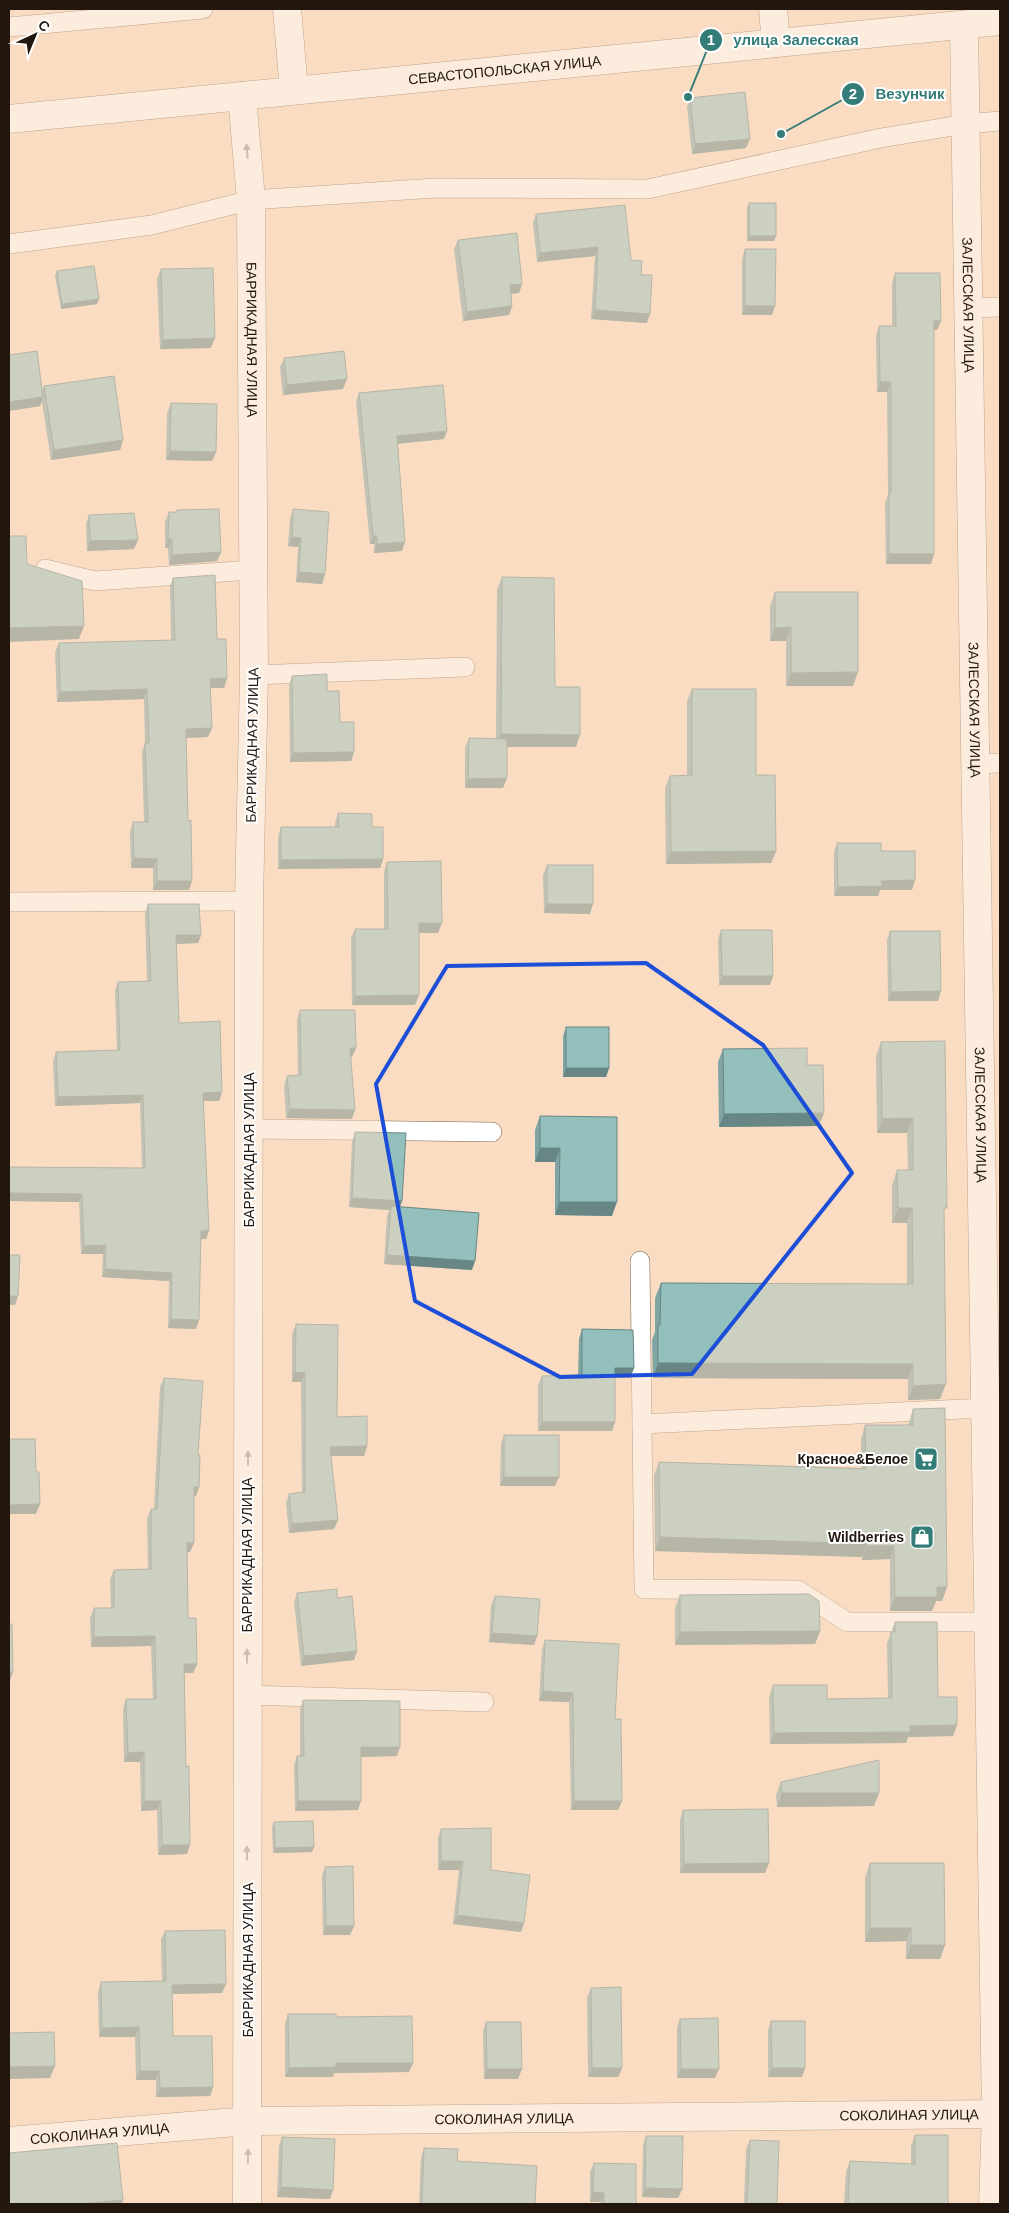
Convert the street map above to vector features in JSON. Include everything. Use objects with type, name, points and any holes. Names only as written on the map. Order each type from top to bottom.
[{"type":"street","points":[[287,9],[294,90]]},
{"type":"street","points":[[773,9],[776,43]]},
{"type":"street","name":"СЕВАСТОПОЛЬСКАЯ УЛИЦА","points":[[9,119],[1000,21]]},
{"type":"street","name":"ЗАЛЕССКАЯ УЛИЦА","points":[[964,25],[968,308],[988,764],[992,1342],[985,1408],[998,2114],[993,2204]]},
{"type":"street","name":"БАРРИКАДНАЯ УЛИЦА","points":[[242,96],[251,200],[254,675],[249,901],[250,1129],[246,1695],[247,2204]]},
{"type":"street","name":"СОКОЛИНАЯ УЛИЦА","points":[[9,2141],[248,2121],[998,2114]]},
{"type":"lane","points":[[9,27],[204,9]]},
{"type":"lane","points":[[9,244],[152,225],[251,200],[436,188],[648,189],[881,138],[966,124],[1000,121]]},
{"type":"lane","points":[[968,308],[1000,307]]},
{"type":"lane","points":[[45,569],[94,581],[252,570]]},
{"type":"lane","points":[[254,675],[465,667]]},
{"type":"lane","points":[[9,902],[249,901]]},
{"type":"lane","points":[[250,1129],[492,1132]]},
{"type":"lane","points":[[640,1261],[644,1589],[798,1590],[847,1622],[989,1622]]},
{"type":"lane","points":[[642,1424],[985,1408]]},
{"type":"lane","points":[[246,1695],[484,1702]]},
{"type":"highlighted area","points":[[646,963],[763,1045],[852,1173],[692,1374],[560,1377],[415,1301],[376,1084],[447,966]]},
{"type":"building","points":[[745,92],[750,139],[695,144],[690,98]]},
{"type":"building","points":[[749,203],[776,203],[776,236],[749,236]]},
{"type":"building","points":[[625,205],[631,260],[642,261],[641,275],[652,275],[650,314],[595,310],[598,247],[540,253],[536,214]]},
{"type":"building","points":[[517,233],[522,284],[510,285],[512,306],[467,312],[458,240]]},
{"type":"building","points":[[745,249],[776,249],[775,306],[745,306]]},
{"type":"building","points":[[94,266],[99,299],[62,304],[57,271]]},
{"type":"building","points":[[213,268],[215,338],[163,340],[161,269]]},
{"type":"building","points":[[895,273],[940,273],[941,321],[934,321],[934,554],[889,554],[891,382],[880,382],[879,326],[896,326]]},
{"type":"building","points":[[37,351],[43,397],[9,402],[9,355]]},
{"type":"building","points":[[344,351],[347,379],[287,385],[284,358]]},
{"type":"building","points":[[114,376],[123,440],[54,450],[44,386]]},
{"type":"building","points":[[443,385],[447,431],[397,436],[405,542],[377,544],[377,536],[373,536],[359,393]]},
{"type":"building","points":[[171,403],[217,404],[216,452],[170,451]]},
{"type":"building","points":[[219,509],[221,552],[172,555],[172,539],[168,539],[169,512],[177,512],[177,510]]},
{"type":"building","points":[[293,509],[329,512],[325,574],[299,572],[301,538],[292,537]]},
{"type":"building","points":[[134,513],[138,540],[90,541],[89,515]]},
{"type":"building","points":[[9,536],[26,536],[27,564],[82,581],[84,626],[9,628]]},
{"type":"building","points":[[215,575],[217,639],[226,639],[227,678],[210,679],[212,728],[186,729],[188,821],[191,820],[192,881],[157,881],[157,859],[134,858],[133,822],[148,822],[145,743],[149,743],[147,689],[60,692],[59,643],[175,640],[173,578]]},
{"type":"building","points":[[502,577],[554,578],[555,687],[580,687],[580,735],[501,734]]},
{"type":"building","points":[[775,592],[858,592],[858,672],[791,673],[791,627],[775,628]]},
{"type":"building","points":[[327,674],[327,691],[339,691],[340,722],[354,722],[354,752],[293,753],[292,676]]},
{"type":"building","points":[[692,689],[756,689],[756,775],[775,775],[776,851],[671,852],[670,776],[692,775]]},
{"type":"building","points":[[469,738],[507,739],[507,778],[468,779]]},
{"type":"building","points":[[338,813],[372,814],[372,827],[383,827],[383,859],[281,860],[281,827],[339,827]]},
{"type":"building","points":[[837,843],[881,843],[881,851],[915,851],[915,880],[881,881],[882,886],[838,887]]},
{"type":"building","points":[[441,861],[442,923],[419,923],[419,995],[355,996],[355,929],[388,929],[387,862]]},
{"type":"building","points":[[547,865],[593,865],[593,904],[547,904]]},
{"type":"building","points":[[148,904],[199,904],[201,935],[176,935],[179,1023],[220,1021],[222,1092],[203,1093],[209,1230],[201,1231],[199,1320],[171,1319],[172,1273],[105,1269],[106,1245],[84,1246],[82,1194],[9,1193],[9,1167],[145,1168],[143,1095],[58,1097],[56,1052],[120,1050],[118,982],[151,981]]},
{"type":"building","points":[[721,930],[772,930],[773,976],[722,976]]},
{"type":"building","points":[[890,931],[940,931],[941,991],[891,992]]},
{"type":"building","points":[[300,1010],[355,1010],[356,1048],[350,1048],[355,1110],[290,1109],[287,1076],[301,1075]]},
{"type":"building","points":[[566,1027],[609,1027],[609,1068],[566,1068]]},
{"type":"building","points":[[945,1041],[947,1208],[944,1208],[946,1384],[913,1386],[913,1364],[658,1363],[661,1283],[913,1284],[912,1208],[898,1208],[897,1170],[913,1170],[913,1118],[882,1119],[881,1042]]},
{"type":"building","points":[[807,1048],[807,1065],[823,1065],[824,1113],[724,1114],[723,1049]]},
{"type":"building","points":[[540,1116],[617,1117],[617,1202],[559,1202],[560,1148],[540,1148]]},
{"type":"building","points":[[355,1132],[406,1133],[402,1201],[352,1198]]},
{"type":"building","points":[[391,1206],[479,1213],[475,1261],[387,1255]]},
{"type":"building","points":[[9,1255],[20,1255],[18,1296],[9,1296]]},
{"type":"building","points":[[296,1324],[338,1325],[337,1417],[367,1416],[367,1446],[330,1447],[338,1520],[292,1524],[289,1494],[305,1492],[305,1373],[295,1372]]},
{"type":"building","points":[[582,1329],[633,1330],[634,1368],[615,1368],[615,1422],[542,1422],[542,1376],[582,1375]]},
{"type":"building","points":[[164,1378],[203,1381],[198,1455],[200,1455],[199,1487],[194,1487],[194,1543],[187,1543],[188,1618],[196,1618],[197,1664],[184,1664],[186,1767],[189,1766],[190,1845],[162,1845],[161,1801],[144,1801],[144,1752],[128,1753],[126,1699],[156,1699],[155,1636],[94,1637],[94,1608],[114,1608],[114,1570],[151,1569],[151,1509],[157,1509]]},
{"type":"building","points":[[945,1408],[947,1587],[937,1587],[937,1597],[895,1597],[894,1546],[660,1537],[659,1462],[866,1469],[865,1425],[913,1425],[913,1409]]},
{"type":"building","points":[[504,1435],[559,1435],[559,1477],[504,1477]]},
{"type":"building","points":[[9,1439],[35,1439],[36,1472],[39,1472],[40,1504],[9,1505]]},
{"type":"building","points":[[337,1589],[337,1598],[352,1596],[357,1651],[304,1656],[297,1593]]},
{"type":"building","points":[[809,1594],[819,1601],[820,1631],[680,1632],[680,1595]]},
{"type":"building","points":[[495,1596],[540,1599],[537,1636],[492,1633]]},
{"type":"building","points":[[895,1622],[937,1622],[938,1697],[957,1697],[957,1725],[910,1726],[910,1732],[774,1733],[773,1685],[827,1685],[827,1699],[892,1698],[891,1632],[895,1632]]},
{"type":"building","points":[[9,1624],[12,1624],[13,1672],[9,1672]]},
{"type":"building","points":[[545,1640],[619,1644],[615,1719],[621,1719],[622,1801],[574,1801],[573,1693],[543,1691]]},
{"type":"building","points":[[303,1700],[400,1701],[400,1747],[361,1747],[361,1801],[298,1801],[297,1756],[304,1756]]},
{"type":"building","points":[[879,1760],[879,1793],[782,1793],[781,1782]]},
{"type":"building","points":[[768,1809],[769,1863],[684,1864],[683,1810]]},
{"type":"building","points":[[313,1821],[314,1847],[275,1848],[274,1822]]},
{"type":"building","points":[[491,1828],[491,1870],[530,1875],[524,1923],[457,1915],[463,1861],[441,1861],[441,1829]]},
{"type":"building","points":[[870,1863],[944,1863],[945,1945],[911,1945],[911,1928],[870,1928]]},
{"type":"building","points":[[353,1866],[354,1926],[326,1926],[325,1867]]},
{"type":"building","points":[[225,1930],[226,1984],[172,1985],[173,2036],[212,2036],[213,2087],[160,2088],[159,2071],[140,2071],[139,2027],[102,2028],[101,1982],[166,1981],[165,1931]]},
{"type":"building","points":[[621,1987],[622,2068],[592,2068],[591,1988]]},
{"type":"building","points":[[288,2014],[336,2014],[336,2017],[412,2016],[413,2063],[336,2063],[336,2067],[289,2068]]},
{"type":"building","points":[[718,2018],[719,2069],[681,2069],[680,2019]]},
{"type":"building","points":[[771,2021],[805,2021],[805,2068],[772,2068]]},
{"type":"building","points":[[486,2022],[521,2022],[522,2069],[487,2069]]},
{"type":"building","points":[[54,2032],[55,2066],[9,2067],[9,2033]]},
{"type":"building","points":[[915,2135],[948,2135],[948,2204],[848,2204],[850,2161],[915,2164]]},
{"type":"building","points":[[646,2136],[683,2136],[682,2189],[645,2188]]},
{"type":"building","points":[[282,2137],[335,2139],[333,2190],[281,2187]]},
{"type":"building","points":[[750,2140],[779,2141],[777,2204],[747,2204]]},
{"type":"building","points":[[117,2143],[123,2200],[78,2204],[9,2204],[9,2153]]},
{"type":"building","points":[[424,2148],[458,2149],[457,2161],[537,2166],[535,2204],[422,2204]]},
{"type":"building","points":[[594,2163],[636,2164],[636,2204],[604,2204],[604,2193],[593,2192]]},
{"type":"place","name":"улица Залесская","points":[[688,97]]},
{"type":"place","name":"Везунчик","points":[[781,134]]},
{"type":"place","name":"Красное&Белое","points":[[926,1459]]},
{"type":"place","name":"Wildberries","points":[[922,1537]]}]
